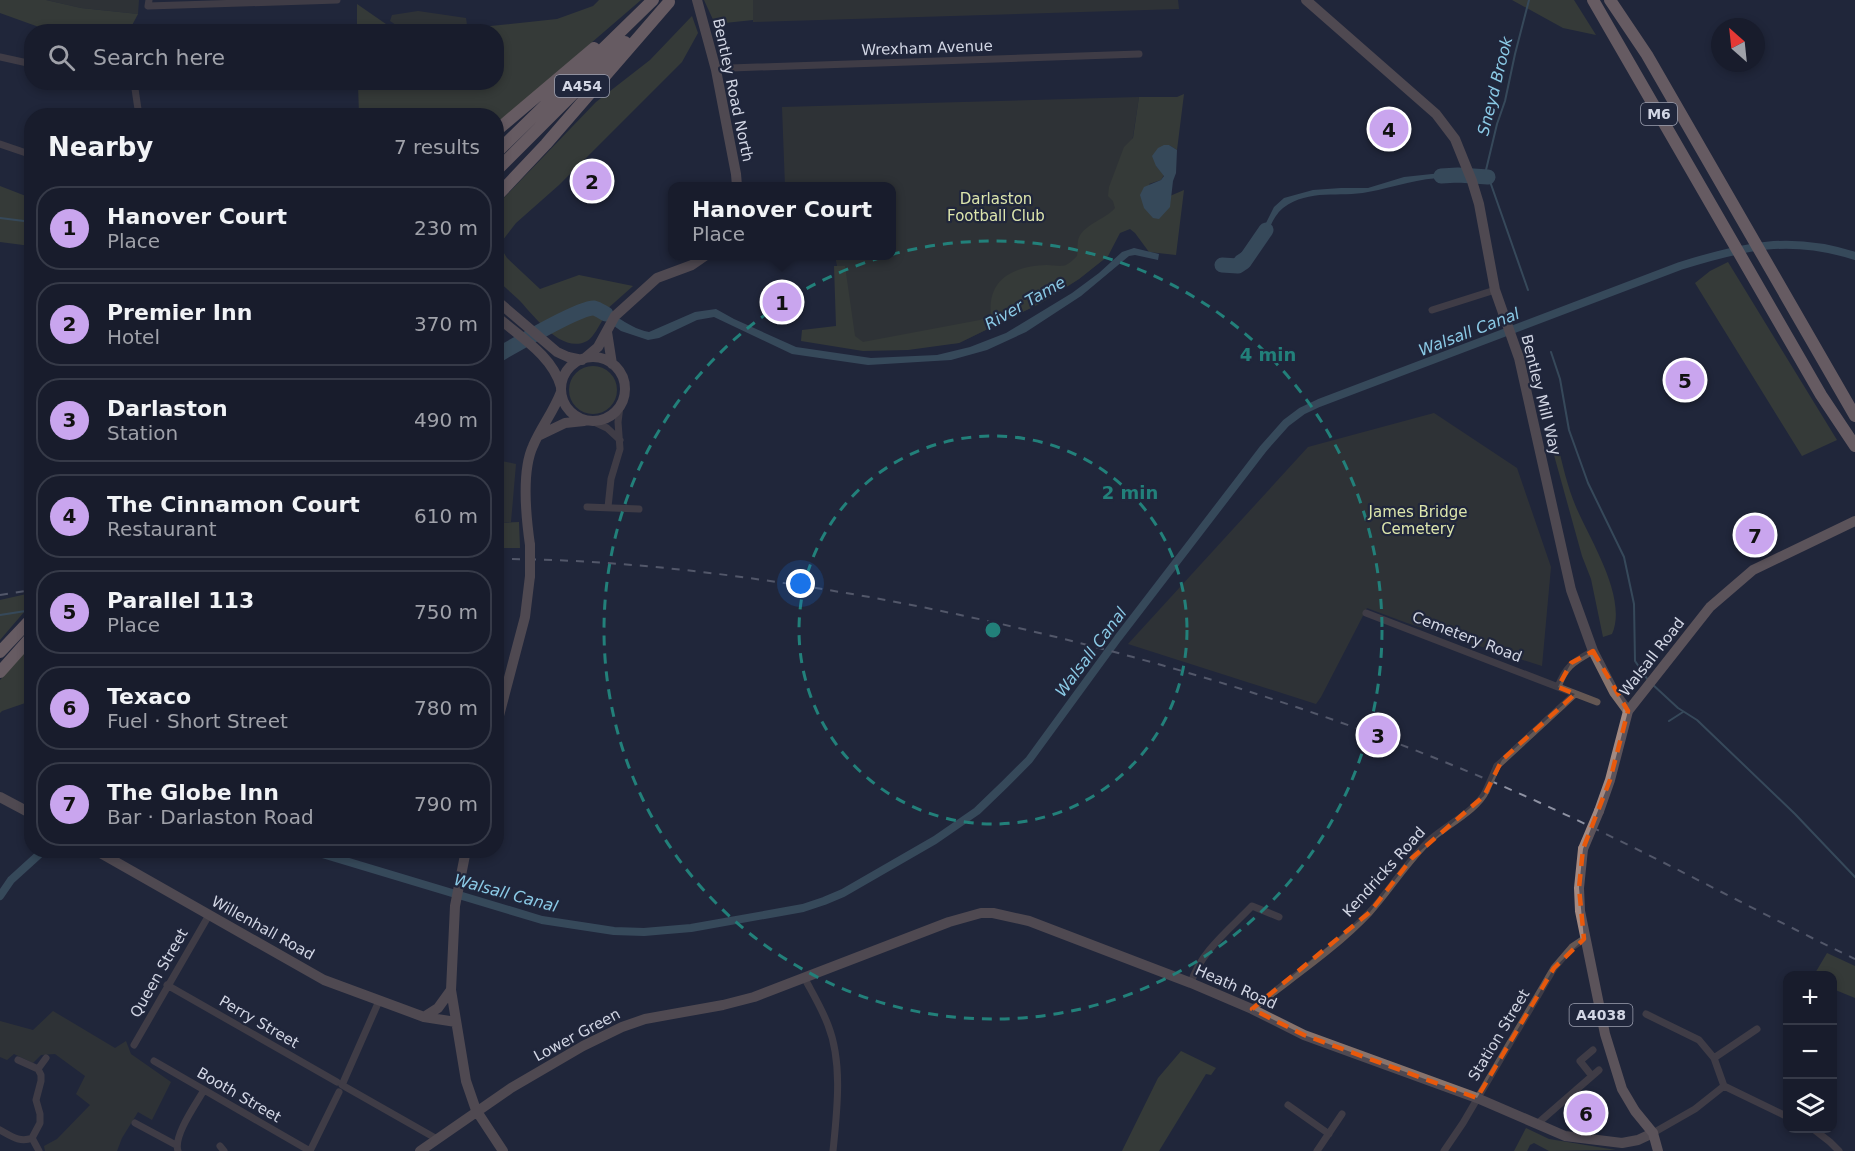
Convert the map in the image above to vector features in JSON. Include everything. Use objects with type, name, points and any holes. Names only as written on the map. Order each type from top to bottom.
[{"type":"highway","name":"A454","points":[[504,145],[653,0]]},
{"type":"highway","name":"M6","points":[[1592,0],[1821,395],[1855,446]]},
{"type":"highway","name":"A454","points":[[504,163],[630,36],[669,1]]},
{"type":"highway","points":[[504,188],[546,144],[669,1]]},
{"type":"highway","name":"M6","points":[[1612,3],[1647,55],[1855,416]]},
{"type":"highway","points":[[504,123],[594,48],[637,16]]},
{"type":"highway","points":[[0,652],[24,626]]},
{"type":"highway","points":[[0,672],[24,645]]},
{"type":"main road","name":"Walsall Road","points":[[1584,939],[1579,888],[1583,849],[1610,780],[1628,711],[1710,607],[1745,576],[1855,521]]},
{"type":"main road","name":"A4038","points":[[1584,939],[1616,1076],[1628,1101],[1653,1133],[1658,1151]]},
{"type":"street","points":[[149,3],[338,0]]},
{"type":"street","name":"Bentley Mill Way","points":[[1306,0],[1436,114],[1455,139],[1471,175],[1479,204],[1495,290],[1519,358],[1571,590],[1593,651],[1617,696],[1628,711]]},
{"type":"street","name":"Bentley Road North","points":[[698,2],[716,70],[737,182]]},
{"type":"street","name":"Wrexham Avenue","points":[[716,70],[1139,54]]},
{"type":"street","points":[[0,57],[24,62]]},
{"type":"street","points":[[136,90],[138,108]]},
{"type":"street","points":[[0,144],[24,152]]},
{"type":"street","points":[[504,697],[525,617],[530,576],[527,466],[531,451],[555,409],[567,371],[572,365],[598,347],[618,313],[657,278],[684,269],[698,260]]},
{"type":"street","points":[[1432,310],[1495,290]]},
{"type":"street","points":[[504,306],[562,355],[583,359],[604,359],[612,364],[621,375],[624,382],[624,397],[618,422],[620,449],[611,479],[608,507]]},
{"type":"street","points":[[504,323],[552,367],[563,400],[573,414],[607,428],[620,440]]},
{"type":"street","points":[[607,330],[612,364]]},
{"type":"street","points":[[538,436],[548,429],[565,423],[591,421],[610,416],[620,406]]},
{"type":"street","points":[[587,507],[639,508]]},
{"type":"street","name":"Cemetery Road","points":[[1366,613],[1597,702]]},
{"type":"street","points":[[1558,687],[1571,663],[1593,651]]},
{"type":"street","name":"Kendricks Road","points":[[1252,1009],[1334,944],[1370,912],[1412,858],[1432,838],[1479,801],[1497,766],[1575,694]]},
{"type":"street","points":[[0,797],[24,810]]},
{"type":"street","name":"Willenhall Road","points":[[109,858],[324,980],[424,1017],[456,1022]]},
{"type":"street","points":[[464,858],[455,906],[451,990],[466,1081],[476,1110],[503,1151]]},
{"type":"street","points":[[1191,983],[1195,969],[1202,958],[1252,906],[1279,917]]},
{"type":"street","name":"Heath Road","points":[[805,979],[968,915],[993,913],[1029,921],[1064,933],[1191,983],[1252,1009],[1304,1035],[1477,1098],[1565,1136],[1622,1143],[1638,1140],[1653,1133]]},
{"type":"street","name":"Queen Street","points":[[134,1045],[209,915]]},
{"type":"street","name":"Station Street","points":[[1444,1151],[1560,959],[1584,939]]},
{"type":"street","points":[[805,979],[828,1025],[833,1041],[836,1065],[836,1116],[832,1151]]},
{"type":"street","name":"Lower Green","points":[[420,1151],[476,1110],[583,1046],[622,1027],[645,1019],[734,1003],[805,979]]},
{"type":"street","name":"Perry Street","points":[[167,985],[339,1086],[437,1139]]},
{"type":"street","points":[[424,1017],[438,1008],[451,990]]},
{"type":"street","points":[[310,1151],[379,1001]]},
{"type":"street","points":[[1646,1014],[1699,1040],[1714,1058],[1724,1086],[1783,1115]]},
{"type":"street","points":[[1714,1058],[1757,1029]]},
{"type":"street","points":[[1592,1076],[1580,1061],[1593,1050]]},
{"type":"street","points":[[38,1069],[46,1058]]},
{"type":"street","points":[[18,1060],[38,1069]]},
{"type":"street","name":"Booth Street","points":[[154,1061],[310,1151]]},
{"type":"street","points":[[0,1130],[16,1139],[32,1138],[40,1124],[36,1100],[41,1081],[38,1069]]},
{"type":"street","points":[[1538,1124],[1599,1070]]},
{"type":"street","points":[[1653,1133],[1695,1109],[1724,1086]]},
{"type":"street","points":[[135,1123],[177,1148],[178,1137],[204,1090]]},
{"type":"street","points":[[1288,1105],[1329,1134]]},
{"type":"street","points":[[1317,1151],[1342,1114]]},
{"type":"street","points":[[1818,1133],[1839,1151]]},
{"type":"street","points":[[32,1138],[39,1151]]},
{"type":"highlighted area","points":[[1593,651],[1628,711],[1610,780],[1583,849],[1579,888],[1584,939],[1554,968],[1477,1098],[1304,1035],[1252,1009],[1370,912],[1412,858],[1484,796],[1502,760],[1575,694],[1558,687],[1571,663]]},
{"type":"green space","points":[[0,0],[46,0],[81,8],[138,14],[133,24],[31,24],[0,13]]},
{"type":"green space","points":[[46,0],[139,0],[138,14],[81,8]]},
{"type":"green space","points":[[599,0],[641,0],[504,118],[504,108],[359,108],[358,90],[504,90],[504,25],[557,19],[593,6]]},
{"type":"green space","points":[[704,0],[753,0],[753,20],[715,24]]},
{"type":"green space","points":[[753,0],[1178,0],[1179,9],[753,22]]},
{"type":"green space","points":[[1512,0],[1574,0],[1596,35],[1563,28]]},
{"type":"green space","points":[[357,4],[386,24],[357,24]]},
{"type":"green space","points":[[418,11],[466,18],[467,24],[394,24],[390,21],[392,15]]},
{"type":"green space","points":[[692,16],[698,33],[682,62],[559,185],[516,223],[504,239],[504,198],[596,102],[650,60]]},
{"type":"green space","points":[[1184,94],[1177,150],[1169,145],[1156,166],[1164,175],[1161,180],[1149,184],[1170,207],[1170,196],[1184,190],[1176,255],[1149,252],[1130,229],[1120,233],[1108,256],[1079,279],[1041,303],[959,343],[908,350],[863,351],[801,341],[802,330],[836,326],[834,266],[845,266],[855,336],[863,342],[980,320],[991,315],[994,292],[1005,276],[1024,268],[1067,264],[1077,256],[1080,235],[1115,208],[1108,196],[1109,187],[1124,147],[1133,138],[1139,97],[1177,97]]},
{"type":"green space","name":"Darlaston Football Club","points":[[1139,97],[1118,234],[1108,256],[1079,279],[1041,303],[959,343],[923,346],[853,343],[836,260],[896,260],[896,182],[785,182],[782,107]]},
{"type":"green space","points":[[0,186],[24,195],[24,245],[0,242]]},
{"type":"green space","points":[[504,253],[540,289],[579,275],[633,286],[606,310],[597,306],[595,313],[604,318],[590,339],[577,344],[558,338],[548,331],[504,286]]},
{"type":"green space","points":[[1728,262],[1837,440],[1802,456],[1695,283],[1710,271]]},
{"type":"green space","points":[[588,366],[598,366],[610,373],[617,385],[617,395],[610,407],[598,414],[588,414],[573,403],[569,395],[569,385],[580,370]]},
{"type":"green space","name":"James Bridge Cemetery","points":[[1434,413],[1517,468],[1551,567],[1542,666],[1367,608],[1316,704],[1128,644],[1308,447]]},
{"type":"green space","points":[[1549,437],[1557,443],[1573,499],[1598,552],[1611,587],[1616,620],[1612,634],[1603,637],[1591,579],[1582,556]]},
{"type":"green space","points":[[504,461],[516,464],[511,522],[504,522]]},
{"type":"green space","points":[[519,522],[520,548],[504,548],[504,523]]},
{"type":"green space","points":[[24,595],[24,612],[0,640],[0,600]]},
{"type":"green space","points":[[24,652],[24,703],[0,713],[0,680]]},
{"type":"green space","points":[[1827,953],[1855,966],[1855,998],[1837,991],[1837,971],[1816,971]]},
{"type":"green space","points":[[53,1011],[115,1048],[126,1041],[131,1054],[171,1082],[152,1120],[138,1112],[117,1151],[45,1151],[44,1146],[57,1139],[90,1105],[76,1094],[85,1076],[55,1054],[41,1055],[33,1063],[14,1054],[7,1060],[0,1057],[0,1021],[33,1030]]},
{"type":"green space","points":[[1181,1051],[1216,1068],[1211,1075],[1206,1074],[1159,1151],[1122,1151],[1158,1078]]},
{"type":"green space","points":[[1526,1128],[1549,1139],[1616,1150],[1549,1151],[1534,1143],[1527,1151],[1514,1151]]},
{"type":"water","points":[[1164,145],[1177,150],[1176,173],[1170,207],[1159,219],[1153,218],[1144,208],[1140,195],[1144,187],[1161,180],[1164,176],[1152,156],[1158,148]]},
{"type":"water","points":[[1460,171],[1463,179],[1426,179],[1357,194],[1314,196],[1293,202],[1275,217],[1261,248],[1244,269],[1221,269],[1222,265],[1232,261],[1251,246],[1274,207],[1284,198],[1313,190],[1368,188],[1404,177]]},
{"type":"water","points":[[1134,248],[1159,254],[1158,260],[1135,255],[1129,256],[1081,296],[1026,332],[987,350],[951,360],[868,365],[792,354],[714,317],[697,320],[659,338],[648,340],[621,331],[596,313],[588,312],[589,304],[597,306],[640,330],[649,332],[695,312],[716,309],[796,347],[871,358],[937,355],[970,347],[1006,333],[1072,293],[1122,252]]},
{"type":"waterway","name":"Sneyd Brook","points":[[1528,290],[1486,170],[1529,0]]},
{"type":"waterway","name":"River Tame","points":[[1441,176],[1488,177]]},
{"type":"waterway","name":"River Tame","points":[[0,218],[24,221]]},
{"type":"waterway","name":"River Tame","points":[[1222,265],[1238,266],[1244,262],[1266,230]]},
{"type":"waterway","name":"Walsall Canal","points":[[336,858],[542,920],[614,931],[644,932],[691,928],[803,908],[824,901],[843,893],[935,840],[977,811],[1029,760],[1118,638],[1263,449],[1286,423],[1302,411],[1703,259],[1746,249],[1788,245],[1809,246],[1855,256]]},
{"type":"waterway","name":"River Tame","points":[[504,352],[586,309],[594,308],[606,314]]},
{"type":"waterway","points":[[1551,352],[1560,379],[1569,430],[1588,483],[1624,557],[1634,604],[1635,661],[1648,680]]},
{"type":"waterway","points":[[0,615],[24,611]]},
{"type":"waterway","points":[[1652,684],[1678,708],[1697,720],[1795,814],[1855,877]]},
{"type":"waterway","points":[[1669,721],[1683,712]]},
{"type":"waterway","name":"Walsall Canal","points":[[0,896],[11,880],[35,858]]},
{"type":"railway","points":[[504,559],[592,562],[687,570],[828,590],[1033,631],[1189,673],[1343,723],[1493,782],[1630,846],[1855,959]]},
{"type":"railway","points":[[0,595],[24,591]]},
{"type":"place","name":"The Cinnamon Court","points":[[1389,129]]},
{"type":"place","name":"Premier Inn","points":[[592,181]]},
{"type":"place","name":"Hanover Court","points":[[782,302]]},
{"type":"place","name":"Parallel 113","points":[[1685,380]]},
{"type":"place","name":"The Globe Inn","points":[[1755,535]]},
{"type":"place","name":"Darlaston","points":[[1378,735]]},
{"type":"place","name":"Texaco","points":[[1586,1113]]}]
